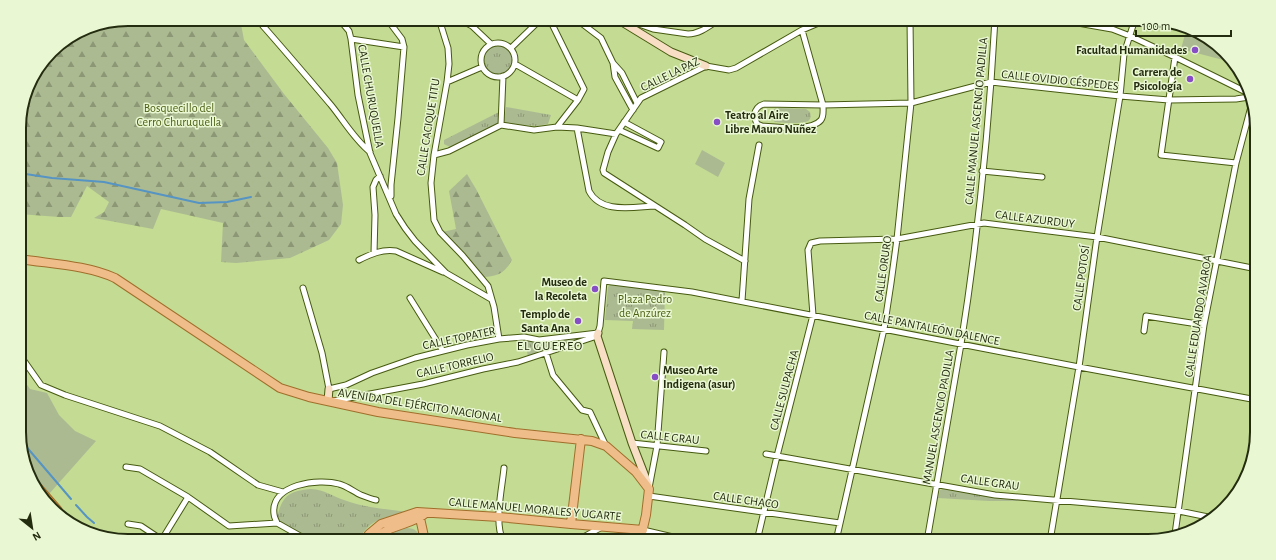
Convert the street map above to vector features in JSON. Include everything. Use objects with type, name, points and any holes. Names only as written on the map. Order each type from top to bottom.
[{"type":"main road","name":"AVENIDA DEL EJÉRCITO NACIONAL","points":[[26,260],[88,269],[115,278],[162,311],[197,332],[280,388],[309,397],[378,412],[515,433],[592,441],[606,446],[636,472],[649,492]]},
{"type":"main road","points":[[571,524],[581,440]]},
{"type":"main road","points":[[642,534],[649,492]]},
{"type":"main road","points":[[369,534],[381,524],[417,512],[423,515]]},
{"type":"main road","points":[[381,534],[423,515]]},
{"type":"main road","points":[[423,515],[424,534]]},
{"type":"main road","name":"CALLE MANUEL MORALES Y UGARTE","points":[[423,515],[499,517],[643,530]]},
{"type":"street","points":[[263,26],[323,96],[360,144],[370,153]]},
{"type":"street","name":"CALLE CHURUQUELLA","points":[[344,26],[351,39],[358,95],[370,153],[391,199],[396,214],[405,228],[424,251],[446,273]]},
{"type":"street","points":[[391,199],[404,47],[402,39],[392,26]]},
{"type":"street","name":"CALLE CACIQUE TITU","points":[[440,26],[448,48],[449,64],[430,183],[434,220],[440,232],[488,286],[494,307],[499,339]]},
{"type":"street","points":[[472,26],[491,44]]},
{"type":"street","points":[[511,48],[534,26]]},
{"type":"street","points":[[553,26],[584,89],[578,100],[557,127]]},
{"type":"street","points":[[585,26],[601,38],[613,63],[622,73],[637,103]]},
{"type":"street","points":[[634,26],[671,52],[706,66]]},
{"type":"street","points":[[646,26],[694,34],[709,26]]},
{"type":"street","name":"CALLE LA PAZ","points":[[654,206],[604,173],[603,170],[608,152],[618,132],[641,98],[706,66],[729,70],[736,68],[811,26]]},
{"type":"street","name":"CALLE ORURO","points":[[838,534],[884,329],[897,239],[911,103],[910,26]]},
{"type":"street","name":"CALLE MANUEL ASCENCIO PADILLA","points":[[977,225],[991,82],[995,26]]},
{"type":"street","points":[[1095,26],[1112,29],[1130,36],[1243,90]]},
{"type":"street","name":"CALLE POTOSÍ","points":[[1051,534],[1079,367],[1097,237],[1120,96],[1124,54],[1133,26]]},
{"type":"street","points":[[802,30],[823,105]]},
{"type":"street","points":[[351,39],[404,47]]},
{"type":"street","points":[[502,43],[511,48],[515,59],[512,70],[508,74],[503,76],[493,76],[484,71],[480,61],[486,47],[491,44],[502,43]]},
{"type":"street","points":[[1175,57],[1161,155],[1236,163]]},
{"type":"street","points":[[613,63],[615,77],[633,110]]},
{"type":"street","points":[[514,64],[578,100]]},
{"type":"street","points":[[447,82],[482,67]]},
{"type":"street","points":[[501,126],[503,76]]},
{"type":"street","name":"CALLE OVIDIO CÉSPEDES","points":[[823,105],[821,120],[816,124],[805,128],[762,126],[757,124],[754,116],[756,108],[764,104],[823,105],[911,103],[991,82],[1169,100],[1246,98]]},
{"type":"street","name":"CALLE EDUARDO AVAROA","points":[[1175,530],[1204,324],[1236,163],[1249,114]]},
{"type":"street","points":[[434,155],[449,151],[501,126],[534,130],[557,127],[618,132],[658,148],[661,142],[624,122]]},
{"type":"street","points":[[577,128],[589,191],[597,201],[609,207],[654,206],[686,225],[705,239],[745,261]]},
{"type":"street","points":[[742,301],[749,199],[759,144]]},
{"type":"street","points":[[982,171],[1042,177]]},
{"type":"street","points":[[374,253],[375,215],[373,187],[376,180],[380,176]]},
{"type":"street","name":"CALLE AZURDUY","points":[[811,243],[820,241],[897,239],[977,225],[984,222],[1097,237],[1250,268]]},
{"type":"street","name":"MANUEL ASCENCIO PADILLA","points":[[929,534],[936,484],[961,344],[977,225]]},
{"type":"street","name":"CALLE SULPACHA","points":[[759,534],[813,315],[808,250],[811,243]]},
{"type":"street","points":[[359,260],[374,253],[389,250],[396,251],[446,273],[491,299]]},
{"type":"street","name":"CALLE PANTALEÓN DALENCE","points":[[598,335],[604,280],[692,292],[742,301],[1250,399]]},
{"type":"street","points":[[303,288],[322,353],[329,389],[328,401]]},
{"type":"street","points":[[410,298],[443,351]]},
{"type":"street","points":[[1144,331],[1146,316],[1204,324]]},
{"type":"street","points":[[598,335],[649,492]]},
{"type":"street","name":"CALLE TORRELIO","points":[[328,401],[423,384],[518,362],[598,335]]},
{"type":"street","name":"CALLE TOPATER","points":[[329,389],[346,385],[372,373],[443,351],[499,339],[524,337],[539,340],[598,335]]},
{"type":"street","points":[[649,492],[657,446],[664,352]]},
{"type":"street","points":[[546,353],[553,374],[578,406],[582,410],[590,412],[606,446]]},
{"type":"street","points":[[26,364],[41,385],[65,395],[160,426],[210,452],[258,485],[283,492]]},
{"type":"street","name":"CALLE GRAU","points":[[632,443],[706,451]]},
{"type":"street","name":"CALLE GRAU","points":[[766,454],[995,495],[1178,511],[1206,517]]},
{"type":"street","points":[[126,467],[140,469],[188,497],[229,526],[277,523],[297,534]]},
{"type":"street","points":[[502,534],[499,517],[504,468]]},
{"type":"street","points":[[277,523],[274,513],[276,502],[283,492],[294,486],[320,482],[340,484],[361,495],[376,500]]},
{"type":"street","name":"CALLE CHACO","points":[[649,492],[764,512],[840,523]]},
{"type":"street","points":[[165,534],[188,497]]},
{"type":"street","points":[[128,524],[141,526],[152,534]]},
{"type":"street","points":[[590,534],[603,527]]},
{"type":"street","points":[[643,530],[660,534]]},
{"type":"green space","name":"Bosquecillo del Cerro Churuquella","points":[[128,26],[241,26],[244,40],[284,94],[328,148],[337,163],[343,205],[341,224],[329,240],[290,258],[236,263],[221,262],[223,223],[161,209],[153,229],[94,218],[104,212],[109,202],[87,186],[71,217],[26,215],[26,121],[29,101],[36,83],[47,66],[71,43],[101,29]]},
{"type":"green space","points":[[1185,33],[1210,47],[1224,60],[1181,49]]},
{"type":"green space","points":[[497,45],[503,46],[511,54],[511,66],[503,74],[497,75],[491,74],[483,66],[482,60],[483,54],[491,46]]},
{"type":"green space","points":[[506,107],[551,115],[548,124],[537,126],[507,124],[504,121]]},
{"type":"green space","points":[[777,108],[806,109],[810,112],[811,116],[808,121],[802,123],[775,122],[771,119],[770,113]]},
{"type":"green space","points":[[499,112],[498,124],[450,147],[444,144],[444,140]]},
{"type":"green space","points":[[702,150],[725,163],[718,177],[695,164]]},
{"type":"green space","points":[[467,174],[512,260],[504,271],[497,275],[483,277],[458,247],[442,232],[456,229],[449,191]]},
{"type":"green space","name":"Plaza Pedro de Anzúrez","points":[[610,285],[648,287],[665,290],[664,330],[632,329],[633,321],[605,320],[608,287]]},
{"type":"green space","points":[[586,337],[528,357],[525,340],[538,343]]},
{"type":"green space","points":[[26,383],[30,389],[47,393],[59,415],[75,431],[96,441],[49,494],[40,483],[29,459],[26,432]]},
{"type":"green space","points":[[311,489],[324,492],[359,505],[408,512],[379,520],[368,527],[362,534],[303,534],[278,521],[277,517],[285,499],[297,491]]},
{"type":"green space","points":[[943,489],[992,497],[1031,501],[989,501],[938,498],[940,490]]},
{"type":"green space","points":[[406,528],[412,529],[418,534],[392,534]]},
{"type":"waterway","points":[[26,174],[52,178],[104,182],[199,203],[227,202],[251,197]]},
{"type":"waterway","points":[[27,448],[71,499]]},
{"type":"waterway","points":[[76,505],[94,523]]},
{"type":"place","name":"Facultad Humanidades","points":[[1195,50]]},
{"type":"place","name":"Carrera de Psicología","points":[[1190,79]]},
{"type":"place","name":"Teatro al Aire Libre Mauro Nuñez","points":[[717,122]]},
{"type":"place","name":"Museo de la Recoleta","points":[[595,289]]},
{"type":"place","name":"Templo de Santa Ana","points":[[578,321]]},
{"type":"place","name":"Museo Arte Indigena (asur)","points":[[655,377]]},
{"type":"district","name":"EL GUEREO","points":[[550,346]]}]
